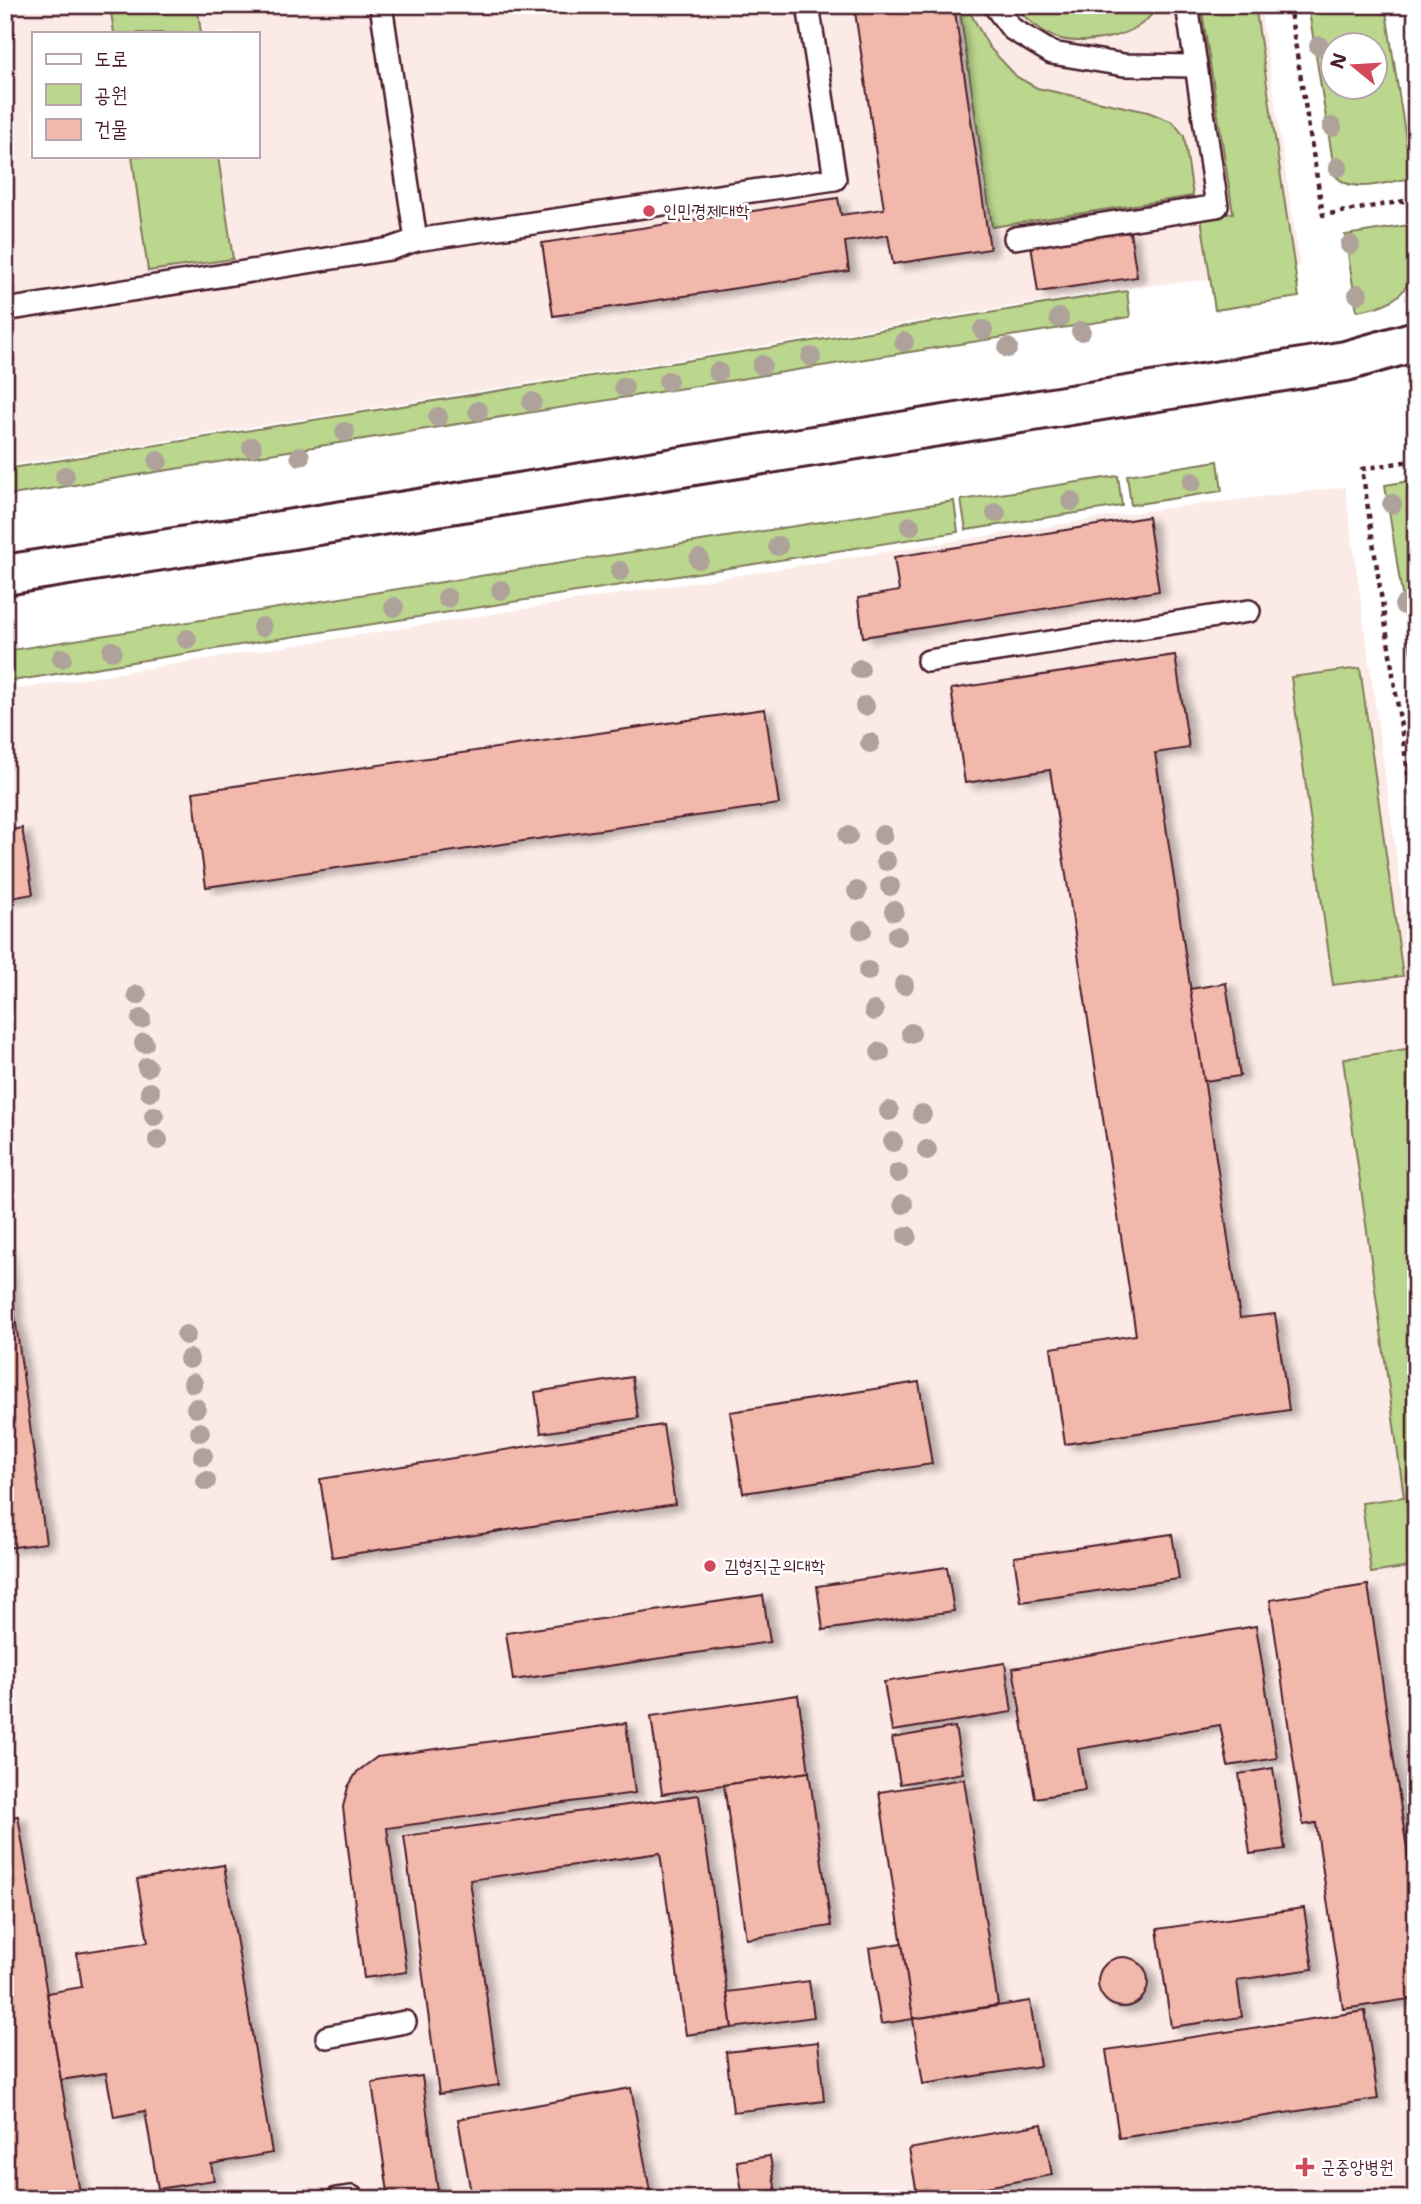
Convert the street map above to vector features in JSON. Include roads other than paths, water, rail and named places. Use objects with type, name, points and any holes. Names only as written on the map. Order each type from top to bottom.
[{"type":"street","points":[[5,575],[1346,361],[1416,341]]},
{"type":"lane","points":[[381,5],[416,240]]},
{"type":"lane","points":[[5,310],[390,250],[416,240],[835,178],[808,5]]},
{"type":"lane","points":[[994,5],[1012,29],[1052,53],[1124,65],[1196,66]]},
{"type":"lane","points":[[1015,238],[1217,206],[1187,5]]},
{"type":"lane","points":[[928,661],[1249,611]]},
{"type":"lane","points":[[327,2037],[405,2022]]},
{"type":"place","name":"인민경제대학","points":[[649,211]]},
{"type":"place","name":"김형직군의대학","points":[[710,1566]]},
{"type":"place","name":"군중앙병원","points":[[1305,2167]]}]
